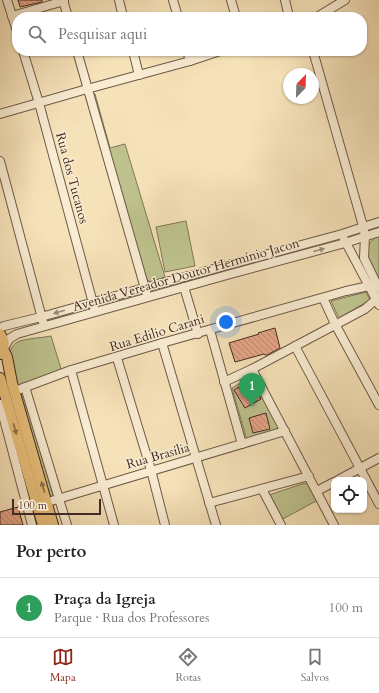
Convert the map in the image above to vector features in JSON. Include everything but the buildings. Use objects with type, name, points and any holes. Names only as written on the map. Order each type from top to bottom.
[{"type":"main road","points":[[0,334],[3,338],[2,350],[7,358],[42,504],[43,525]]},
{"type":"main road","points":[[0,378],[42,504],[53,525]]},
{"type":"street","points":[[7,0],[12,16]]},
{"type":"street","points":[[119,0],[122,12]]},
{"type":"street","points":[[173,0],[177,12]]},
{"type":"street","points":[[231,0],[235,12]]},
{"type":"street","points":[[285,0],[288,12]]},
{"type":"street","points":[[26,12],[63,1],[66,12]]},
{"type":"street","points":[[325,12],[343,1]]},
{"type":"street","name":"Rua dos Tucanos","points":[[25,56],[40,103],[95,313]]},
{"type":"street","points":[[78,56],[86,89],[148,298]]},
{"type":"street","points":[[134,56],[139,75]]},
{"type":"street","points":[[189,56],[190,61]]},
{"type":"street","points":[[0,114],[205,56]]},
{"type":"street","points":[[224,382],[252,369],[378,301],[375,287],[364,258],[365,236],[363,226],[314,56]]},
{"type":"street","points":[[0,161],[41,317],[45,326]]},
{"type":"street","name":"Avenida Vereador Doutor Hermínio Jacon","points":[[0,328],[342,234],[379,222]]},
{"type":"street","name":"Avenida Vereador Doutor Hermínio Jacon","points":[[2,350],[12,337],[45,326],[345,243],[379,232]]},
{"type":"street","points":[[342,234],[345,243],[375,287]]},
{"type":"street","name":"Rua Edilio Carani","points":[[15,391],[71,370],[117,358],[162,343],[323,298],[375,287]]},
{"type":"street","points":[[184,288],[198,334]]},
{"type":"street","points":[[323,298],[335,324],[379,405]]},
{"type":"street","points":[[210,330],[242,444]]},
{"type":"street","points":[[162,343],[216,525]]},
{"type":"street","points":[[295,346],[379,504]]},
{"type":"street","points":[[117,358],[166,525]]},
{"type":"street","points":[[252,369],[334,525]]},
{"type":"street","points":[[71,370],[114,525]]},
{"type":"street","points":[[25,387],[66,525]]},
{"type":"street","points":[[0,404],[32,525]]},
{"type":"street","name":"Rua Brasília","points":[[42,504],[151,470],[285,431]]},
{"type":"street","points":[[344,477],[379,458]]},
{"type":"street","points":[[209,503],[309,476]]},
{"type":"street","points":[[316,491],[331,484]]},
{"type":"street","points":[[262,489],[281,525]]},
{"type":"green space","points":[[93,94],[95,94],[110,148],[125,144],[165,277],[150,282],[145,277]]},
{"type":"green space","points":[[186,221],[195,266],[165,272],[156,227]]},
{"type":"green space","points":[[379,235],[379,281],[372,269],[367,251],[369,245]]},
{"type":"green space","points":[[366,292],[370,300],[339,318],[331,301]]},
{"type":"green space","points":[[51,336],[62,372],[16,389],[10,362],[11,349],[14,344],[28,339]]},
{"type":"green space","points":[[251,377],[278,424],[278,428],[248,439],[246,437],[232,388]]},
{"type":"green space","points":[[21,393],[24,395],[53,495],[53,498],[50,500],[18,394]]},
{"type":"green space","points":[[305,483],[309,485],[318,500],[281,520],[269,495]]},
{"type":"place","name":"Praça da Igreja","points":[[252,406]]}]
